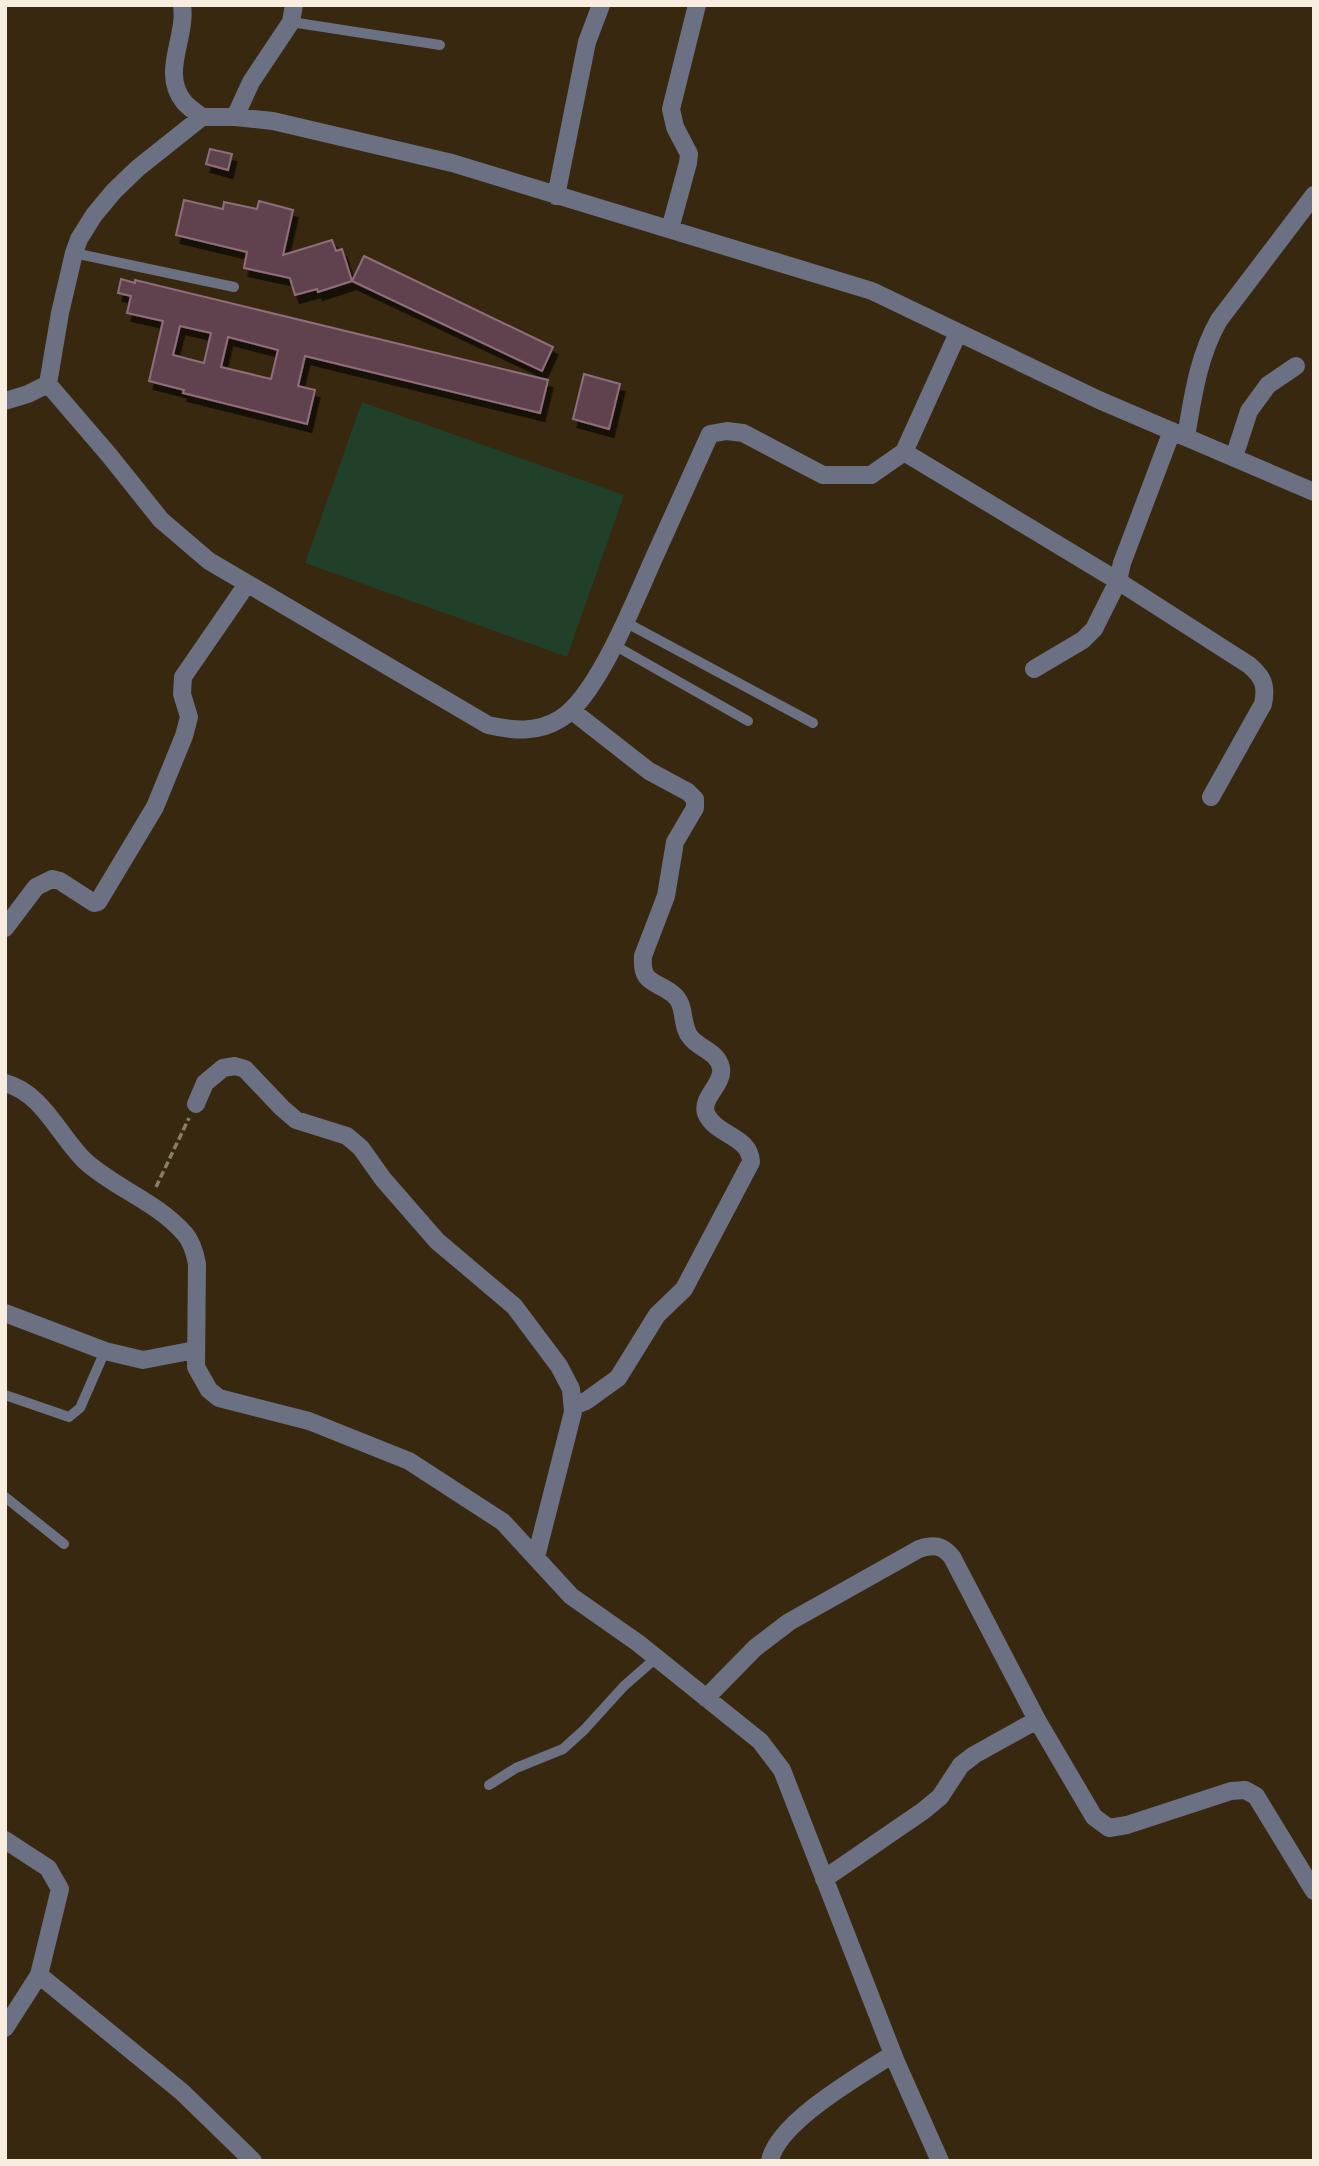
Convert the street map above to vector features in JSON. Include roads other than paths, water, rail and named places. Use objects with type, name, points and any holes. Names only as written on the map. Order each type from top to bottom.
[{"type":"street","points":[[182,5],[184,20],[173,64],[175,86],[184,102],[202,117]]},
{"type":"street","points":[[556,196],[587,42],[601,5]]},
{"type":"street","points":[[670,229],[689,154],[675,127],[671,109],[697,5]]},
{"type":"street","points":[[235,117],[251,82],[293,14]]},
{"type":"street","points":[[48,384],[74,253],[94,215],[138,168],[202,117],[235,117],[274,121],[452,163],[872,291],[1099,400],[1314,492]]},
{"type":"street","points":[[1034,669],[1083,640],[1094,629],[1118,581],[1122,563],[1179,434],[1207,341],[1219,320],[1314,195]]},
{"type":"street","points":[[48,384],[161,520],[209,561],[488,725],[509,730],[529,730],[545,727],[562,718],[580,701],[614,645],[710,434],[727,431],[743,433],[810,469],[834,477],[871,475],[904,452],[958,333]]},
{"type":"street","points":[[1234,457],[1250,411],[1268,385],[1296,366]]},
{"type":"street","points":[[6,401],[48,384]]},
{"type":"street","points":[[904,452],[1118,581],[1249,665],[1262,677],[1266,691],[1263,704],[1211,797]]},
{"type":"street","points":[[5,928],[36,887],[52,879],[60,881],[94,903],[98,902],[155,807],[184,736],[189,717],[182,694],[183,677],[247,584]]},
{"type":"street","points":[[571,710],[649,771],[688,792],[695,799],[695,807],[675,842],[666,896],[642,965],[648,979],[674,995],[683,1010],[686,1031],[691,1039],[716,1058],[721,1066],[721,1076],[705,1106],[707,1114],[715,1125],[746,1145],[751,1154],[751,1162],[684,1289],[657,1315],[618,1378],[586,1401],[573,1406]]},
{"type":"street","points":[[196,1104],[205,1083],[223,1069],[235,1066],[245,1069],[296,1119],[347,1136],[361,1148],[383,1179],[438,1241],[514,1306],[559,1366],[571,1389],[573,1406],[572,1419],[536,1557]]},
{"type":"street","points":[[5,1083],[16,1086],[37,1102],[84,1160],[108,1178],[149,1201],[186,1235],[194,1250],[197,1264],[196,1367],[209,1390],[219,1398],[309,1421],[409,1461],[503,1522],[571,1596],[656,1658],[760,1741],[782,1770],[893,2054],[940,2161]]},
{"type":"street","points":[[5,1313],[104,1352],[143,1360],[195,1350]]},
{"type":"street","points":[[706,1698],[755,1648],[789,1622],[919,1549],[931,1545],[943,1547],[952,1557],[1037,1720],[1094,1817],[1109,1828],[1127,1825],[1231,1791],[1245,1790],[1256,1796],[1313,1886]]},
{"type":"street","points":[[824,1879],[940,1797],[961,1765],[974,1755],[1037,1720]]},
{"type":"street","points":[[5,1840],[48,1868],[60,1889],[39,1975],[5,2028]]},
{"type":"street","points":[[39,1975],[182,2092],[253,2161]]},
{"type":"street","points":[[770,2161],[779,2142],[811,2107],[893,2054]]},
{"type":"lane","points":[[293,14],[440,45]]},
{"type":"lane","points":[[74,253],[234,287]]},
{"type":"lane","points":[[625,622],[813,723]]},
{"type":"lane","points":[[614,645],[748,722]]},
{"type":"lane","points":[[5,1395],[69,1417],[80,1408],[104,1352]]},
{"type":"lane","points":[[5,1497],[64,1544]]},
{"type":"lane","points":[[489,1785],[516,1768],[562,1749],[584,1730],[624,1686],[656,1658]]}]
